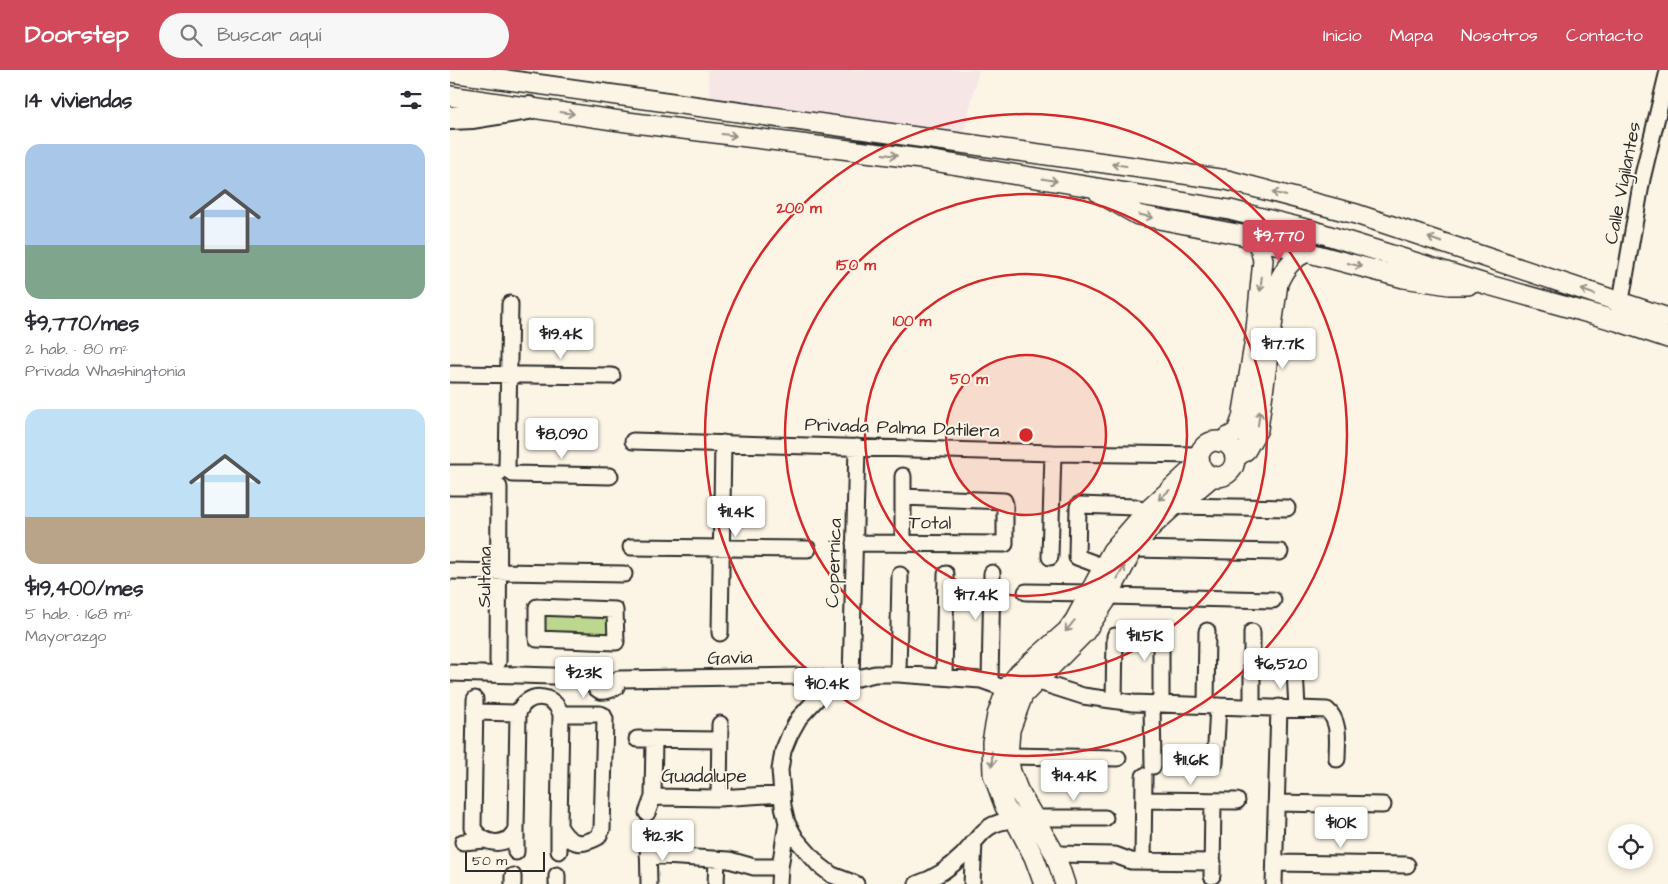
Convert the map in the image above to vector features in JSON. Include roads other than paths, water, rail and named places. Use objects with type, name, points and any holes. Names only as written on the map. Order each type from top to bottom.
[{"type":"highway","points":[[450,118],[529,108]]},
{"type":"main road","points":[[450,72],[1227,180],[1356,214],[1619,312],[1668,338]]},
{"type":"main road","points":[[450,96],[921,159],[1230,210],[1314,231],[1485,284],[1619,312],[1668,318]]},
{"type":"main road","points":[[1087,186],[1138,215],[1253,238],[1413,279],[1449,285],[1485,284]]},
{"type":"main road","points":[[1044,884],[1034,857],[1005,807],[993,774],[992,742],[997,715],[1007,689],[1019,672],[1067,631],[1075,620],[1112,551],[1145,513],[1200,458],[1203,449],[1208,444],[1220,442],[1237,432],[1242,418],[1252,358],[1263,260],[1260,248],[1253,238]]},
{"type":"main road","points":[[1200,458],[1204,471],[1213,476],[1224,476],[1232,468],[1235,458],[1246,450],[1258,429],[1278,282],[1284,269],[1294,258],[1308,252]]},
{"type":"main road","points":[[1220,442],[1230,447],[1235,458]]},
{"type":"main road","points":[[1007,689],[1036,680],[1085,632],[1108,596],[1133,549],[1152,526],[1174,506],[1213,476]]},
{"type":"main road","points":[[1007,689],[1010,730],[1008,756],[1010,772],[1018,790],[1055,854],[1065,884]]},
{"type":"street","name":"Calle Vigilantes","points":[[1619,312],[1642,179],[1668,71]]},
{"type":"street","name":"Sultana","points":[[501,668],[510,304]]},
{"type":"street","points":[[450,374],[612,376]]},
{"type":"street","name":"Privada Palma Datilera","points":[[633,441],[1200,458]]},
{"type":"street","points":[[720,633],[723,443]]},
{"type":"street","name":"Copernica","points":[[846,681],[854,543],[857,447]]},
{"type":"street","points":[[1050,557],[1053,453]]},
{"type":"street","points":[[450,473],[610,476]]},
{"type":"street","points":[[903,476],[903,543]]},
{"type":"street","points":[[450,487],[499,487],[502,572]]},
{"type":"street","name":"Total","points":[[854,543],[1009,547],[1006,504],[1004,501],[903,497]]},
{"type":"street","points":[[1104,567],[1077,557],[1077,517],[1079,504],[1135,506],[1145,513]]},
{"type":"street","points":[[1174,506],[1286,508]]},
{"type":"street","points":[[631,546],[808,549]]},
{"type":"street","points":[[1133,549],[1280,552]]},
{"type":"street","points":[[450,572],[624,574]]},
{"type":"street","points":[[856,884],[832,875],[819,865],[796,839],[787,823],[783,806],[780,770],[790,734],[799,718],[824,691],[846,681],[875,674],[982,680],[1007,689],[992,573]]},
{"type":"street","points":[[944,677],[946,574]]},
{"type":"street","points":[[898,674],[900,575]]},
{"type":"street","points":[[1026,592],[1090,593]]},
{"type":"street","points":[[1108,596],[1273,600]]},
{"type":"street","points":[[537,607],[615,610],[616,642],[536,639],[537,610],[537,607]]},
{"type":"street","points":[[1207,631],[1215,762]]},
{"type":"street","points":[[1143,861],[1144,800],[1156,704],[1160,632]]},
{"type":"street","points":[[1252,632],[1252,706]]},
{"type":"street","points":[[1114,700],[1115,636]]},
{"type":"street","points":[[450,673],[501,668],[541,675],[540,697]]},
{"type":"street","points":[[1296,671],[1297,708]]},
{"type":"street","name":"Gavia","points":[[541,675],[584,677],[596,690],[606,692],[616,687],[619,679],[804,676],[846,681]]},
{"type":"street","points":[[1036,680],[1083,696],[1114,700],[1156,704],[1327,710],[1333,715],[1337,723],[1337,759]]},
{"type":"street","points":[[516,852],[518,713],[524,703],[540,697],[555,704],[561,714],[559,852]]},
{"type":"street","points":[[516,829],[511,837],[501,842],[490,842],[480,837],[473,828],[475,705],[518,713]]},
{"type":"street","points":[[1274,884],[1279,707]]},
{"type":"street","points":[[559,826],[570,840],[582,844],[598,837],[602,829],[605,719],[603,715],[561,714]]},
{"type":"street","points":[[719,798],[720,724]]},
{"type":"street","points":[[637,739],[719,740]]},
{"type":"street","name":"Guadalupe","points":[[654,739],[653,797],[719,798],[782,794]]},
{"type":"street","points":[[1008,756],[1118,758]]},
{"type":"street","points":[[647,813],[653,797]]},
{"type":"street","points":[[1144,800],[1237,801]]},
{"type":"street","points":[[1055,854],[1115,855],[1131,861],[1212,869],[1213,801]]},
{"type":"street","points":[[1276,804],[1383,805]]},
{"type":"street","points":[[1035,818],[1106,818]]},
{"type":"street","points":[[917,884],[938,876],[963,855],[981,832],[991,825],[1002,821],[1014,820]]},
{"type":"street","points":[[779,884],[787,823]]},
{"type":"street","points":[[463,842],[484,840]]},
{"type":"street","points":[[591,841],[609,844]]},
{"type":"street","points":[[972,884],[974,842]]},
{"type":"street","points":[[648,884],[648,847],[729,860],[754,867],[780,867]]},
{"type":"street","points":[[716,884],[717,859]]},
{"type":"street","points":[[1275,863],[1408,865]]}]
